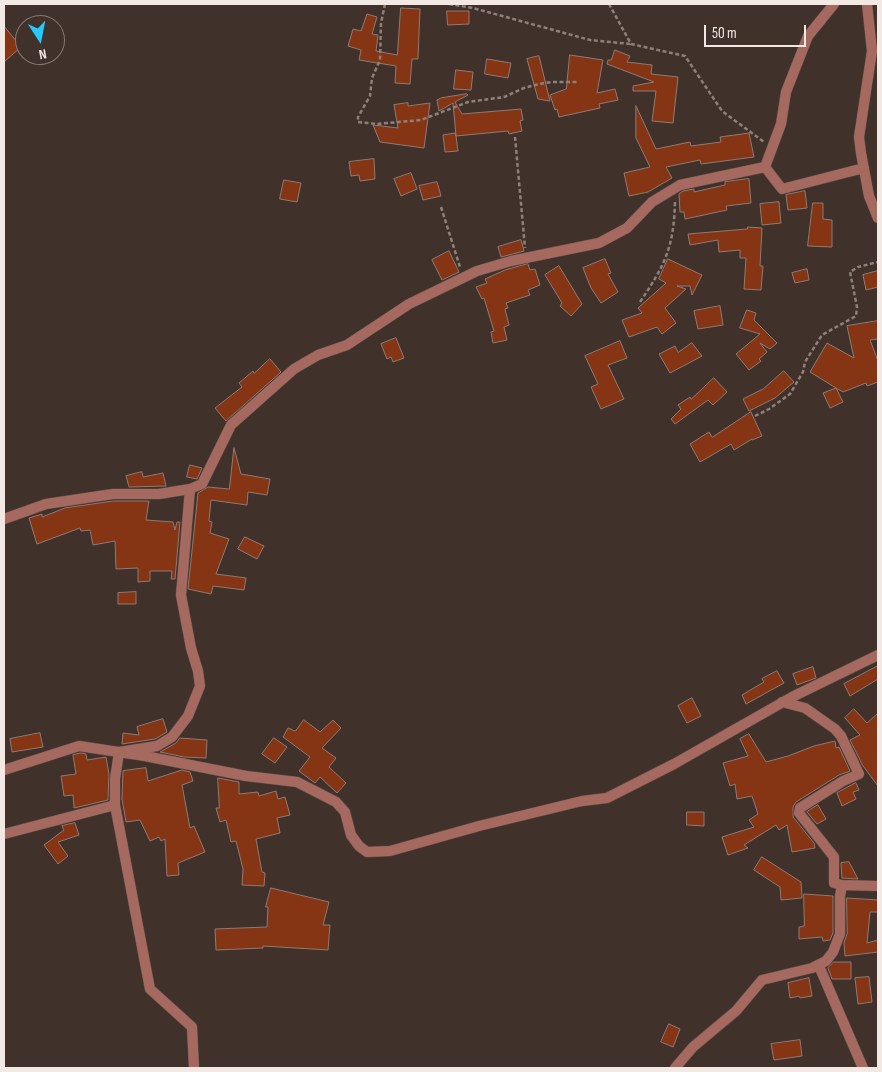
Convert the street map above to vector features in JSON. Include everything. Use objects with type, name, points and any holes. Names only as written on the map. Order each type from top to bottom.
[{"type":"street","points":[[765,167],[781,124],[786,92],[808,36],[834,4]]},
{"type":"street","points":[[867,4],[872,51],[860,138],[870,196],[878,218]]},
{"type":"street","points":[[765,167],[782,189],[864,168]]},
{"type":"street","points":[[4,519],[46,504],[113,494],[159,494],[190,489],[202,484],[231,425],[294,369],[318,355],[347,344],[408,304],[477,271],[526,258],[599,244],[627,228],[652,202],[680,185],[765,167]]},
{"type":"street","points":[[120,752],[157,746],[172,737],[188,716],[200,686],[181,595],[190,489]]},
{"type":"street","points":[[4,770],[79,746],[246,776],[297,782],[336,802],[345,812],[351,835],[359,846],[367,852],[384,852],[582,801],[607,798],[674,764],[782,702],[878,655]]},
{"type":"street","points":[[782,702],[805,708],[835,729],[845,744],[859,774],[800,808],[799,812],[834,857],[834,883],[878,886]]},
{"type":"street","points":[[120,752],[115,779],[115,805],[150,989],[192,1027],[194,1068]]},
{"type":"street","points":[[4,834],[115,805]]},
{"type":"street","points":[[676,1068],[693,1048],[736,1011],[762,980],[819,966],[826,961],[833,952],[840,934],[840,896],[842,885]]},
{"type":"street","points":[[819,966],[863,1068]]},
{"type":"path","points":[[385,4],[381,23],[380,60],[372,78],[370,96],[358,117],[358,122],[377,124],[421,120],[468,102],[504,97],[539,84],[579,82]]},
{"type":"path","points":[[449,4],[473,8],[590,40],[631,44],[685,56],[722,111],[773,149]]},
{"type":"path","points":[[609,4],[631,44]]},
{"type":"path","points":[[515,137],[526,258]]},
{"type":"path","points":[[640,302],[663,265],[670,246],[674,231],[676,188]]},
{"type":"path","points":[[441,207],[452,237],[463,278]]},
{"type":"path","points":[[755,416],[769,409],[790,394],[803,372],[805,362],[822,335],[856,316],[858,308],[850,272],[858,267],[878,262]]},
{"type":"building","points":[[401,8],[420,9],[418,59],[412,59],[410,84],[395,83],[396,66],[359,60],[361,50],[348,46],[353,29],[361,31],[367,14],[377,17],[372,34],[378,35],[376,51],[397,55]]},
{"type":"building","points":[[447,11],[469,11],[469,24],[448,25]]},
{"type":"building","points":[[4,26],[15,40],[15,52],[4,62]]},
{"type":"building","points":[[615,50],[630,56],[627,62],[652,65],[651,74],[678,77],[673,123],[652,121],[656,91],[633,91],[633,86],[654,82],[607,64]]},
{"type":"building","points":[[570,55],[603,60],[597,93],[615,89],[618,100],[599,104],[600,108],[559,117],[550,95],[566,89]]},
{"type":"building","points":[[539,56],[550,101],[538,99],[527,59]]},
{"type":"building","points":[[487,59],[511,63],[508,78],[485,74]]},
{"type":"building","points":[[456,70],[473,72],[471,90],[454,89]]},
{"type":"building","points":[[467,94],[455,102],[462,114],[521,109],[523,120],[520,121],[522,131],[509,134],[508,131],[456,136],[453,103],[439,111],[437,100],[441,98]]},
{"type":"building","points":[[408,103],[408,106],[430,103],[424,148],[380,142],[373,125],[398,128],[394,105]]},
{"type":"building","points":[[636,106],[656,149],[690,142],[691,146],[721,142],[720,137],[749,133],[754,157],[701,164],[700,160],[666,167],[672,178],[648,192],[629,196],[624,173],[650,167],[636,138]]},
{"type":"building","points":[[455,133],[458,151],[445,152],[443,135]]},
{"type":"building","points":[[374,159],[375,179],[360,181],[359,175],[351,176],[349,162]]},
{"type":"building","points":[[411,173],[417,189],[401,196],[394,179]]},
{"type":"building","points":[[749,179],[751,203],[726,206],[727,210],[685,219],[684,212],[680,212],[679,194],[683,191],[694,189],[694,192],[725,185],[725,182]]},
{"type":"building","points":[[284,180],[301,183],[297,202],[280,199]]},
{"type":"building","points":[[437,182],[441,196],[423,200],[419,186]]},
{"type":"building","points":[[805,191],[807,208],[788,210],[786,195]]},
{"type":"building","points":[[779,202],[781,223],[762,225],[760,204]]},
{"type":"building","points":[[813,203],[823,203],[823,219],[832,220],[832,247],[808,246]]},
{"type":"building","points":[[748,227],[762,228],[760,266],[763,266],[761,290],[744,289],[746,258],[740,258],[740,250],[719,252],[718,240],[690,245],[688,234],[747,229]]},
{"type":"building","points":[[521,240],[524,251],[501,257],[498,247]]},
{"type":"building","points":[[449,251],[459,272],[442,280],[432,260]]},
{"type":"building","points":[[605,259],[611,273],[608,274],[618,292],[601,303],[591,288],[583,268]]},
{"type":"building","points":[[668,259],[702,275],[692,295],[690,286],[677,286],[686,289],[665,308],[676,323],[662,334],[657,327],[629,337],[622,320],[642,313],[638,308],[666,283],[659,279]]},
{"type":"building","points":[[528,264],[530,270],[535,269],[540,285],[528,290],[530,295],[506,303],[508,308],[505,309],[509,325],[504,327],[507,340],[493,343],[491,332],[494,331],[484,298],[482,299],[476,287],[487,283],[485,279],[505,270]]},
{"type":"building","points":[[559,266],[582,304],[571,316],[560,306],[562,303],[545,275]]},
{"type":"building","points":[[807,269],[809,280],[795,283],[792,273]]},
{"type":"building","points":[[878,271],[878,287],[866,290],[863,275]]},
{"type":"building","points":[[720,306],[723,325],[698,329],[694,311]]},
{"type":"building","points":[[747,310],[756,313],[754,320],[777,343],[770,349],[760,343],[767,352],[759,359],[761,361],[749,370],[736,354],[760,334],[740,328]]},
{"type":"building","points":[[878,321],[878,339],[870,340],[878,361],[878,382],[867,386],[866,383],[843,392],[810,372],[827,343],[854,358],[847,326]]},
{"type":"building","points":[[396,338],[404,358],[393,362],[391,357],[387,359],[381,344]]},
{"type":"building","points":[[620,341],[627,358],[608,365],[624,399],[601,409],[591,387],[598,384],[585,356]]},
{"type":"building","points":[[692,343],[702,356],[670,373],[659,354],[675,346],[678,352]]},
{"type":"building","points":[[270,359],[281,372],[226,421],[215,408],[242,387],[239,383]]},
{"type":"building","points":[[784,371],[794,382],[775,398],[749,411],[743,399],[763,389]]},
{"type":"building","points":[[714,378],[727,392],[713,405],[708,400],[675,424],[671,419],[681,409],[678,405],[690,397],[691,399]]},
{"type":"building","points":[[836,388],[843,402],[830,408],[823,393]]},
{"type":"building","points":[[751,412],[762,436],[752,439],[734,450],[731,444],[700,462],[690,444],[709,432],[712,437]]},
{"type":"building","points":[[234,448],[241,474],[270,479],[267,495],[248,492],[247,505],[211,500],[209,521],[212,522],[210,533],[229,539],[216,574],[246,578],[244,590],[213,586],[211,594],[188,589],[198,493],[208,487],[229,489]]},
{"type":"building","points":[[190,465],[202,468],[197,479],[187,477]]},
{"type":"building","points":[[142,472],[143,477],[163,473],[166,486],[129,487],[126,476]]},
{"type":"building","points":[[114,501],[149,501],[146,520],[173,522],[175,530],[177,522],[180,522],[175,579],[171,579],[172,571],[150,571],[150,581],[138,582],[138,568],[116,569],[115,541],[93,545],[90,530],[81,531],[80,528],[37,544],[29,518],[42,514],[42,517],[65,508]]},
{"type":"building","points":[[245,537],[264,546],[257,559],[238,549]]},
{"type":"building","points":[[136,592],[136,604],[118,604],[118,593]]},
{"type":"building","points":[[878,666],[878,679],[850,696],[844,684]]},
{"type":"building","points":[[813,667],[816,678],[797,685],[793,674]]},
{"type":"building","points":[[777,671],[784,683],[746,704],[742,695],[764,682],[762,679]]},
{"type":"building","points":[[692,698],[701,716],[687,723],[678,706]]},
{"type":"building","points":[[854,709],[867,723],[878,713],[878,786],[863,766],[850,740],[860,735],[845,718]]},
{"type":"building","points":[[163,719],[167,732],[155,739],[122,744],[123,733],[139,735],[137,727]]},
{"type":"building","points":[[304,720],[320,732],[333,720],[341,728],[322,748],[336,758],[329,767],[346,783],[337,793],[320,777],[315,783],[299,771],[310,757],[283,737],[288,728],[295,731]]},
{"type":"building","points":[[40,733],[43,747],[12,752],[10,739]]},
{"type":"building","points":[[749,734],[766,762],[835,741],[836,748],[839,747],[850,771],[839,775],[796,802],[793,807],[793,817],[814,843],[815,848],[792,852],[787,825],[779,830],[776,825],[744,845],[748,848],[728,855],[722,837],[754,827],[749,820],[758,814],[752,796],[737,799],[735,784],[730,786],[723,763],[748,756],[740,739]]},
{"type":"building","points":[[180,738],[207,740],[206,758],[184,757],[160,752],[176,743]]},
{"type":"building","points":[[274,738],[287,747],[275,763],[262,754]]},
{"type":"building","points":[[86,754],[87,760],[106,757],[109,774],[108,800],[74,808],[73,795],[64,796],[61,776],[76,774],[73,755]]},
{"type":"building","points":[[146,768],[148,781],[182,770],[190,772],[193,781],[182,785],[190,828],[194,826],[205,852],[178,863],[179,875],[167,876],[165,839],[161,841],[159,837],[150,841],[140,820],[126,822],[122,799],[123,771]]},
{"type":"building","points":[[218,778],[239,782],[239,794],[258,792],[259,796],[276,791],[278,799],[285,797],[290,815],[277,818],[280,833],[256,839],[262,872],[265,873],[264,886],[242,885],[243,869],[236,841],[231,842],[226,820],[220,822],[216,808],[219,808]]},
{"type":"building","points":[[856,783],[859,790],[853,792],[856,799],[842,806],[837,793]]},
{"type":"building","points":[[818,805],[826,819],[817,824],[807,812]]},
{"type":"building","points":[[687,812],[704,812],[704,826],[687,825]]},
{"type":"building","points":[[75,823],[79,835],[58,842],[68,856],[58,864],[44,845],[64,830],[62,826]]},
{"type":"building","points":[[762,857],[801,882],[802,898],[781,900],[780,887],[754,870]]},
{"type":"building","points":[[849,862],[858,879],[842,878],[841,863]]},
{"type":"building","points":[[271,888],[329,902],[323,925],[330,925],[328,950],[263,946],[263,948],[216,950],[215,929],[267,927],[268,907],[266,907]]},
{"type":"building","points":[[804,894],[833,896],[833,933],[830,940],[823,941],[822,937],[799,939],[799,927],[804,926]]},
{"type":"building","points":[[847,898],[878,900],[878,912],[870,912],[867,943],[878,940],[878,952],[845,956]]},
{"type":"building","points":[[834,962],[851,962],[851,979],[832,979],[828,968]]},
{"type":"building","points":[[869,977],[872,1002],[858,1004],[855,978]]},
{"type":"building","points":[[809,978],[812,996],[790,998],[788,983]]},
{"type":"building","points":[[669,1024],[680,1029],[673,1047],[661,1042]]},
{"type":"building","points":[[800,1040],[802,1056],[774,1060],[771,1044]]}]
